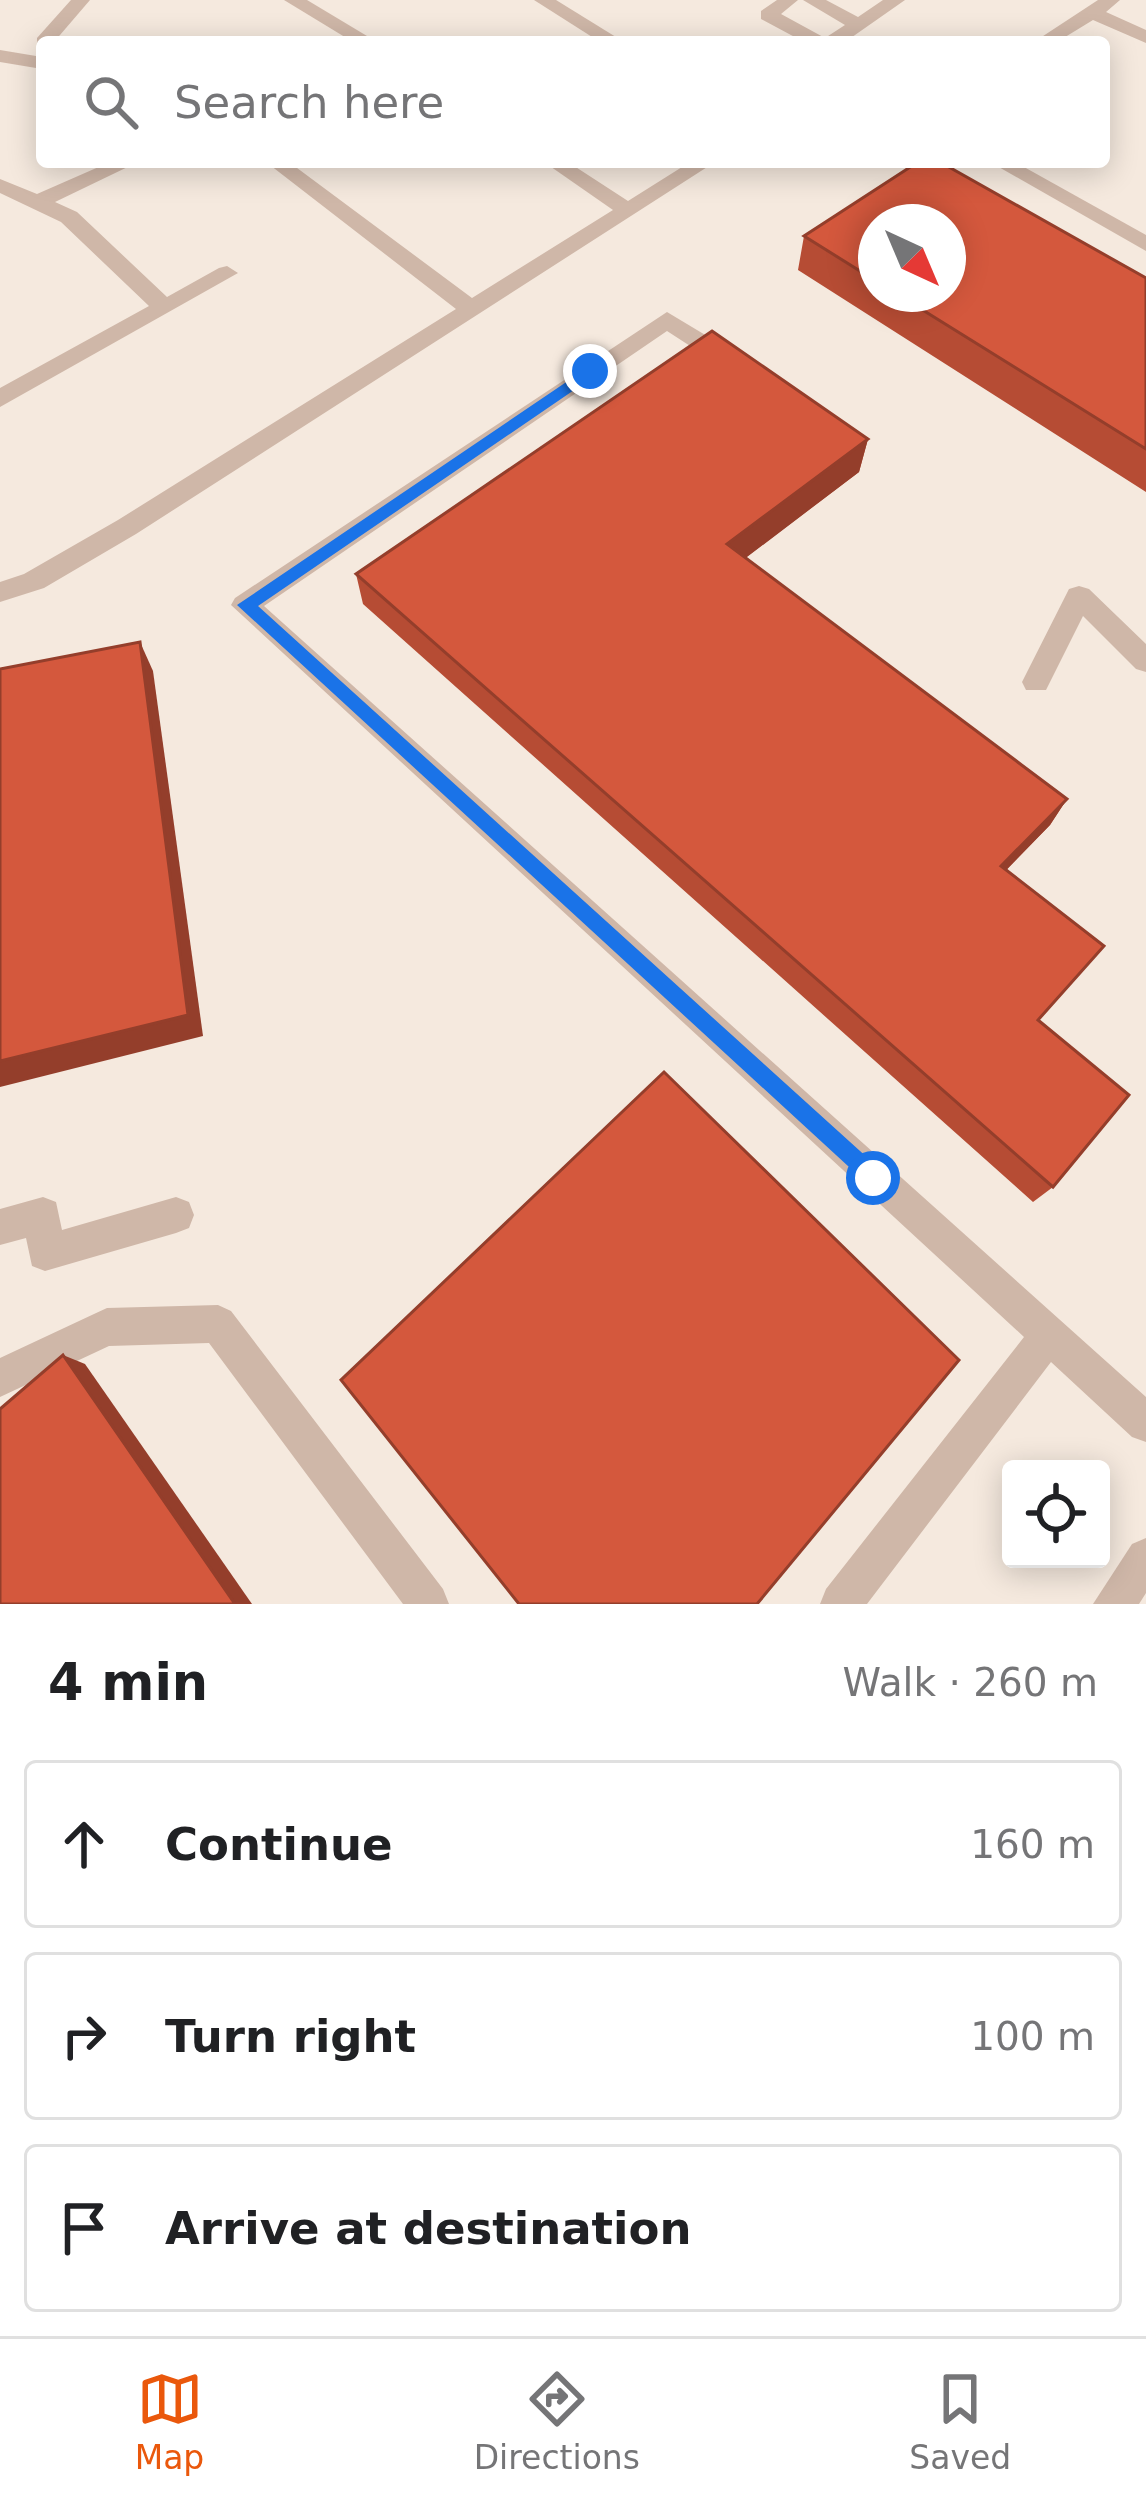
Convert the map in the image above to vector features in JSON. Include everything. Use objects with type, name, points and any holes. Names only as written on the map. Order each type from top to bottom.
[{"type":"street","points":[[52,36],[81,0]]},
{"type":"street","points":[[293,0],[358,36]]},
{"type":"street","points":[[543,0],[604,36]]},
{"type":"street","points":[[789,0],[768,14],[808,36]]},
{"type":"street","points":[[812,0],[857,24]]},
{"type":"street","points":[[840,36],[896,0]]},
{"type":"street","points":[[1053,36],[1111,0]]},
{"type":"street","points":[[1091,12],[1146,37]]},
{"type":"street","points":[[337,36],[347,29]]},
{"type":"street","points":[[0,56],[36,52]]},
{"type":"street","points":[[40,201],[114,168]]},
{"type":"street","points":[[284,168],[470,308]]},
{"type":"street","points":[[563,168],[627,210]]},
{"type":"street","points":[[0,592],[34,581],[127,527],[695,168]]},
{"type":"street","points":[[1011,168],[1146,244]]},
{"type":"street","points":[[0,185],[40,201],[94,237],[165,308]]},
{"type":"street","points":[[0,399],[227,273]]},
{"type":"street","points":[[762,382],[667,320],[245,605],[1146,1423]]},
{"type":"street","points":[[1036,682],[1079,596],[1146,661]]},
{"type":"street","points":[[0,1227],[43,1215],[45,1253],[176,1215]]},
{"type":"street","points":[[0,1378],[107,1327],[218,1324],[428,1604]]},
{"type":"street","points":[[841,1604],[1047,1337]]},
{"type":"building","points":[[909,168],[951,168],[1146,278],[1146,449],[926,312],[966,312],[966,204],[858,204],[858,270],[804,236]]},
{"type":"building","points":[[712,331],[868,439],[727,544],[1067,799],[1001,866],[1104,946],[1038,1020],[1129,1095],[1053,1187],[356,574]]},
{"type":"building","points":[[140,642],[188,1015],[0,1061],[0,669]]},
{"type":"building","points":[[664,1072],[959,1360],[757,1604],[519,1604],[341,1380]]},
{"type":"building","points":[[63,1355],[235,1604],[0,1604],[0,1409]]},
{"type":"route","points":[[590,371],[245,605],[873,1178]]}]
